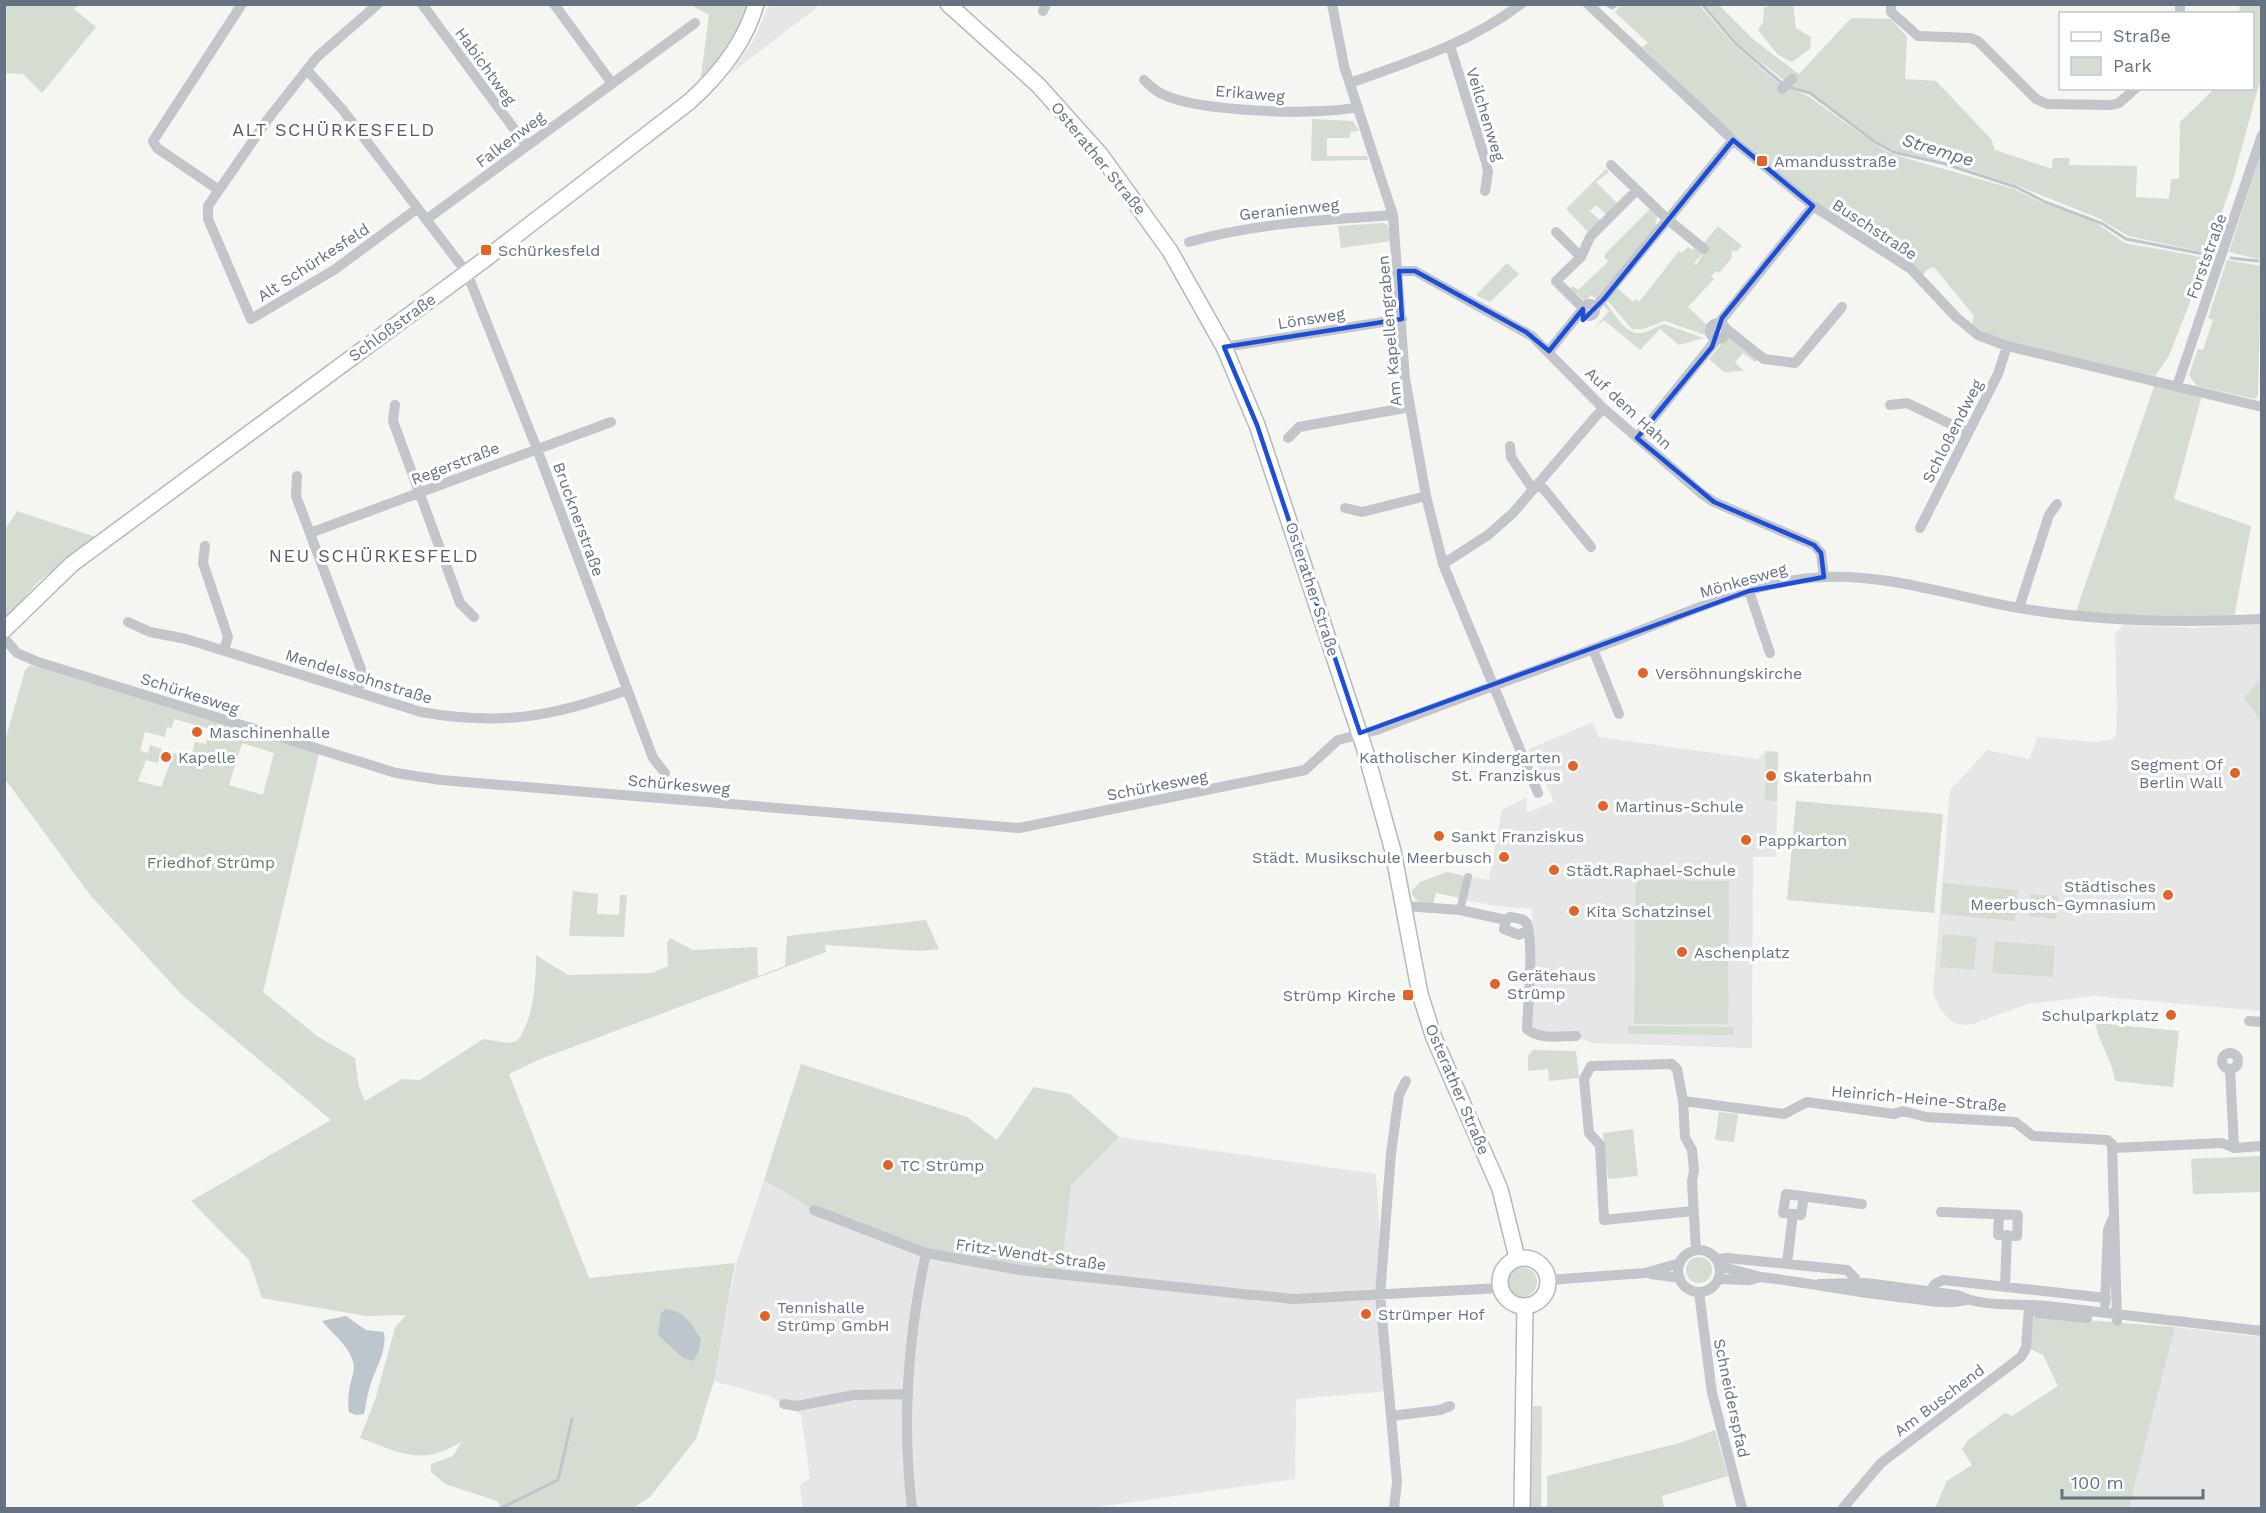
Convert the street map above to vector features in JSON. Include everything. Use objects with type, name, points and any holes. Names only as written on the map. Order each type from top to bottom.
[{"type":"main road","name":"Schloßstraße","points":[[4,630],[38,594],[90,550],[467,273],[704,89],[740,42],[756,4]]},
{"type":"main road","name":"Osterather Straße","points":[[948,4],[1038,85],[1100,154],[1170,251],[1224,347],[1257,425],[1360,733],[1393,851],[1420,994],[1434,1038],[1500,1189],[1517,1258]]},
{"type":"main road","points":[[1522,1509],[1525,1313],[1539,1301],[1547,1288],[1548,1280],[1540,1264],[1526,1258],[1517,1258],[1510,1261],[1501,1273],[1500,1287],[1509,1302],[1525,1313]]},
{"type":"street","points":[[219,190],[157,148],[153,141],[242,4]]},
{"type":"street","name":"Alt Schürkesfeld","points":[[378,4],[317,57],[268,119],[208,206],[208,219],[251,319],[334,270],[418,208]]},
{"type":"street","name":"Habichtweg","points":[[422,4],[526,145]]},
{"type":"street","points":[[554,4],[611,82]]},
{"type":"street","name":"Am Kapellengraben","points":[[1332,4],[1335,29],[1350,83],[1394,215],[1405,379],[1426,496],[1443,564],[1538,793]]},
{"type":"street","points":[[1350,83],[1450,46],[1490,27],[1521,4]]},
{"type":"street","name":"Buschstraße","points":[[1588,4],[1733,140],[1813,206],[1911,269],[1956,317],[1978,335],[2007,346],[2262,407]]},
{"type":"street","points":[[1891,4],[1891,12],[1918,36],[1970,38],[1978,41],[2041,102],[2111,105],[2119,103],[2134,90]]},
{"type":"street","name":"Falkenweg","points":[[427,219],[611,82],[695,23]]},
{"type":"street","name":"Veilchenweg","points":[[1450,46],[1486,162],[1488,172],[1485,191]]},
{"type":"street","points":[[307,70],[342,109],[467,273]]},
{"type":"street","points":[[1782,89],[1792,79]]},
{"type":"street","name":"Erikaweg","points":[[1144,80],[1162,94],[1189,101],[1241,109],[1338,112],[1358,107]]},
{"type":"street","name":"Forststraße","points":[[2177,386],[2262,135]]},
{"type":"street","points":[[1549,351],[1588,304],[1595,308],[1733,140]]},
{"type":"street","points":[[1611,165],[1668,220],[1704,249]]},
{"type":"street","points":[[1583,309],[1556,281],[1581,257],[1590,237],[1637,190]]},
{"type":"street","points":[[1722,326],[1813,206]]},
{"type":"street","name":"Geranienweg","points":[[1189,242],[1223,232],[1261,226],[1394,215]]},
{"type":"street","points":[[1556,232],[1581,257]]},
{"type":"street","name":"Auf dem Hahn","points":[[1399,271],[1415,271],[1426,276],[1526,332],[1549,351],[1603,408],[1714,502],[1814,545],[1821,553],[1824,577]]},
{"type":"street","name":"Brucknerstraße","points":[[467,273],[537,448],[653,758],[665,773]]},
{"type":"street","points":[[1637,438],[1717,339],[1712,336],[1710,330],[1713,325],[1722,326],[1764,359],[1795,363],[1842,307]]},
{"type":"street","name":"Lönsweg","points":[[1224,347],[1402,319]]},
{"type":"street","name":"Schloßendweg","points":[[1920,528],[1998,374],[2007,346]]},
{"type":"street","points":[[1890,405],[1906,402],[1967,432]]},
{"type":"street","points":[[395,405],[393,422],[460,603],[474,617]]},
{"type":"street","points":[[1288,438],[1299,427],[1410,406]]},
{"type":"street","points":[[1443,564],[1488,535],[1513,513],[1603,408]]},
{"type":"street","name":"Regerstraße","points":[[310,533],[610,422]]},
{"type":"street","points":[[1510,446],[1511,457],[1530,485],[1544,488],[1591,548]]},
{"type":"street","points":[[297,476],[296,496],[361,669],[358,693]]},
{"type":"street","points":[[1345,508],[1362,512],[1426,496]]},
{"type":"street","points":[[2019,608],[2049,515],[2057,504]]},
{"type":"street","points":[[205,546],[203,563],[228,637],[224,650]]},
{"type":"street","name":"Mönkesweg","points":[[1360,733],[1377,730],[1749,591],[1824,577],[1895,580],[2019,608],[2073,616],[2174,623],[2262,620]]},
{"type":"street","points":[[1749,591],[1770,653]]},
{"type":"street","name":"Mendelssohnstraße","points":[[128,622],[150,632],[224,650],[421,712],[490,720],[526,718],[579,707],[627,690]]},
{"type":"street","name":"Schürkesweg","points":[[4,638],[17,654],[38,662],[396,772],[441,780],[1019,828],[1305,770],[1338,740],[1360,733]]},
{"type":"street","points":[[1593,649],[1619,714]]},
{"type":"street","points":[[1460,910],[1468,877]]},
{"type":"street","points":[[1405,906],[1460,910],[1506,920],[1504,929],[1507,932],[1519,935],[1526,931],[1528,940],[1527,1029],[1534,1034],[1576,1036]]},
{"type":"street","points":[[2249,1021],[2262,1022]]},
{"type":"street","points":[[1693,1211],[1604,1220],[1600,1145],[1589,1132],[1584,1078],[1591,1066],[1669,1064],[1677,1069],[1686,1137],[1692,1149],[1696,1250]]},
{"type":"street","points":[[2230,1069],[2234,1148]]},
{"type":"street","points":[[1394,1509],[1397,1482],[1380,1295],[1391,1153],[1399,1095],[1407,1081]]},
{"type":"street","name":"Heinrich-Heine-Straße","points":[[1683,1101],[1784,1114],[1807,1102],[1894,1114],[1903,1111],[1926,1117],[2014,1122],[2033,1136],[2107,1140],[2114,1148]]},
{"type":"street","points":[[2117,1318],[2116,1230],[2113,1218],[2114,1148],[2222,1143],[2234,1148],[2262,1146]]},
{"type":"street","points":[[1804,1196],[1801,1215],[1783,1213],[1786,1194],[1804,1196],[1862,1204]]},
{"type":"street","name":"Fritz-Wendt-Straße","points":[[814,1210],[926,1253],[1020,1270],[1294,1299],[1500,1287]]},
{"type":"street","points":[[1941,1212],[1999,1214],[2018,1215],[2017,1236],[1998,1235],[1999,1214]]},
{"type":"street","points":[[1787,1263],[1793,1214]]},
{"type":"street","points":[[2105,1316],[2108,1230],[2113,1218]]},
{"type":"street","points":[[2005,1287],[2007,1235]]},
{"type":"street","points":[[1718,1263],[1718,1279],[1711,1288],[1699,1292],[1687,1288],[1680,1278],[1680,1263],[1686,1255],[1696,1250],[1707,1252],[1718,1263],[1761,1277],[1852,1287],[1930,1291],[1957,1295],[1967,1300]]},
{"type":"street","points":[[912,1509],[908,1394],[915,1303],[926,1253]]},
{"type":"street","points":[[1718,1263],[1727,1258],[1847,1270],[1853,1275],[1852,1287]]},
{"type":"street","points":[[1548,1280],[1645,1273],[1680,1263]]},
{"type":"street","points":[[1645,1273],[1680,1278]]},
{"type":"street","points":[[1718,1279],[1750,1280],[1761,1277]]},
{"type":"street","points":[[1930,1291],[1939,1281],[2106,1298]]},
{"type":"street","points":[[1852,1287],[1947,1302],[1967,1300],[2030,1307],[2038,1313],[2105,1316],[2141,1324],[2165,1320],[2262,1331]]},
{"type":"street","name":"Schneiderspfad","points":[[1699,1292],[1712,1393],[1742,1509]]},
{"type":"street","name":"Am Buschend","points":[[1843,1509],[1881,1462],[2021,1357],[2026,1348],[2030,1307]]},
{"type":"street","points":[[784,1404],[797,1406],[854,1395],[908,1394]]},
{"type":"street","points":[[1391,1416],[1450,1406]]},
{"type":"highlighted area","points":[[1733,140],[1813,206],[1722,318],[1712,347],[1637,438],[1714,502],[1814,545],[1821,553],[1824,577],[1749,591],[1360,733],[1257,425],[1224,347],[1402,319],[1399,271],[1415,271],[1526,332],[1549,351],[1583,309],[1583,320],[1604,299]]},
{"type":"shaded area","points":[[769,5],[820,5],[730,74],[753,41]]},
{"type":"shaded area","points":[[2261,624],[2261,677],[2244,698],[2261,722],[2261,1011],[2094,996],[2028,1004],[1970,1025],[1958,1024],[1950,1020],[1939,1008],[1933,992],[1950,791],[1987,750],[2029,759],[2038,737],[2093,742],[2112,740],[2116,736],[2117,709],[2115,633],[2124,625],[2193,628]]},
{"type":"shaded area","points":[[1593,722],[1599,737],[1757,759],[1766,751],[1778,752],[1776,857],[1753,857],[1752,1048],[1593,1043],[1566,1033],[1539,1033],[1532,1026],[1532,909],[1465,900],[1471,877],[1489,880],[1502,810],[1527,797],[1526,813],[1554,802],[1529,749]]},
{"type":"shaded area","points":[[1119,1137],[1376,1174],[1389,1391],[1296,1399],[1295,1479],[1090,1508],[803,1508],[800,1485],[810,1478],[801,1414],[769,1396],[714,1381],[736,1264],[764,1180],[814,1210],[1061,1274],[1071,1185]]},
{"type":"shaded area","points":[[666,1309],[683,1316],[691,1323],[701,1339],[698,1353],[693,1361],[683,1358],[658,1335],[661,1313]]},
{"type":"shaded area","points":[[346,1316],[366,1330],[384,1332],[384,1346],[369,1389],[364,1414],[356,1415],[349,1412],[348,1402],[354,1366],[352,1359],[344,1345],[322,1321]]},
{"type":"shaded area","points":[[2175,1327],[2261,1337],[2261,1508],[2129,1508]]},
{"type":"green space","points":[[5,4],[79,5],[74,9],[96,27],[42,93],[23,74],[5,73]]},
{"type":"green space","points":[[743,4],[749,7],[735,38],[700,84],[709,15],[691,5]]},
{"type":"green space","points":[[1621,5],[1699,5],[1735,46],[1781,85],[1808,96],[1882,149],[1895,155],[2014,189],[2042,203],[2096,223],[2125,243],[2207,258],[2169,356],[2155,376],[1997,339],[1972,325],[1974,316],[1934,267],[1928,269],[1923,275],[1817,203],[1720,122],[1642,47],[1648,43],[1615,12]]},
{"type":"green space","points":[[1705,5],[1719,5],[1754,40],[1799,74],[1851,18],[1891,19],[1907,37],[1905,79],[1936,81],[1991,139],[1995,150],[2052,169],[2053,158],[2070,158],[2069,165],[2137,166],[2136,197],[2169,199],[2171,179],[2179,179],[2180,122],[2213,90],[2254,90],[2254,12],[2239,12],[2240,5],[2261,5],[2261,77],[2233,180],[2208,253],[2128,236],[2098,218],[2016,185],[1943,161],[1895,151],[1877,142],[1811,92],[1790,85],[1738,44]]},
{"type":"green space","points":[[1793,5],[1796,28],[1811,37],[1810,49],[1792,62],[1778,55],[1758,30],[1763,22],[1764,7]]},
{"type":"green space","points":[[1312,119],[1353,121],[1359,131],[1350,132],[1350,138],[1327,138],[1327,156],[1367,156],[1368,160],[1311,161]]},
{"type":"green space","points":[[2261,153],[2262,258],[2258,259],[2229,252]]},
{"type":"green space","points":[[1606,169],[1609,172],[1596,182],[1618,204],[1607,215],[1596,205],[1590,211],[1601,221],[1589,233],[1566,209]]},
{"type":"green space","points":[[1651,208],[1658,215],[1655,223],[1658,225],[1596,299],[1591,295],[1585,301],[1571,289],[1573,286],[1578,290],[1605,265],[1608,261],[1604,257],[1606,253]]},
{"type":"green space","points":[[1384,223],[1388,226],[1391,241],[1341,248],[1338,226]]},
{"type":"green space","points":[[1718,226],[1742,246],[1736,252],[1732,250],[1731,259],[1719,273],[1716,271],[1711,277],[1714,279],[1688,307],[1707,325],[1708,336],[1665,321],[1643,329],[1632,329],[1607,300],[1617,288],[1633,302],[1635,299],[1639,302],[1679,251],[1682,253],[1688,247],[1692,250],[1695,247],[1703,253],[1694,263],[1696,265],[1708,246],[1704,243]]},
{"type":"green space","points":[[2227,260],[2261,266],[2258,395],[2255,399],[2197,386],[2189,375],[2198,349],[2203,350],[2213,320],[2208,318]]},
{"type":"green space","points":[[1507,263],[1519,274],[1490,302],[1476,295]]},
{"type":"green space","points":[[1606,303],[1623,325],[1633,332],[1646,332],[1664,324],[1704,338],[1679,345],[1660,329],[1640,350],[1604,320],[1594,329],[1609,311],[1603,305]]},
{"type":"green space","points":[[1728,336],[1758,359],[1755,362],[1743,353],[1735,362],[1747,375],[1742,371],[1724,372],[1709,359]]},
{"type":"green space","points":[[2155,384],[2202,395],[2174,499],[2251,526],[2234,618],[2075,614]]},
{"type":"green space","points":[[17,511],[96,537],[39,581],[5,620],[5,530]]},
{"type":"green space","name":"Friedhof Strümp","points":[[30,665],[319,754],[263,992],[317,1036],[355,1058],[359,1087],[365,1101],[402,1079],[420,1080],[483,1039],[508,1043],[517,1041],[523,1032],[530,1011],[536,955],[568,975],[652,973],[668,966],[667,943],[670,938],[693,950],[757,947],[758,976],[785,966],[787,936],[926,920],[939,949],[920,951],[825,945],[826,952],[538,1060],[509,1074],[589,1278],[735,1263],[714,1381],[696,1439],[650,1497],[633,1508],[501,1508],[497,1501],[445,1484],[431,1472],[431,1464],[453,1456],[462,1441],[435,1454],[411,1455],[360,1438],[375,1400],[395,1328],[406,1315],[366,1316],[262,1298],[249,1260],[191,1201],[331,1120],[183,996],[91,896],[5,779],[5,741],[25,670]],"holes":[[[174,719],[210,729],[206,744],[195,742],[191,757],[174,753],[161,787],[138,781],[146,760],[158,763],[162,749],[150,745],[148,753],[140,751],[145,732],[165,737],[167,727],[172,728]],[[242,743],[274,753],[263,795],[229,785]]]},
{"type":"green space","points":[[2261,677],[2261,722],[2244,698]]},
{"type":"green space","name":"Skaterbahn","points":[[1766,751],[1778,752],[1777,801],[1765,800]]},
{"type":"green space","points":[[1796,801],[1943,814],[1934,913],[1787,900]]},
{"type":"green space","points":[[1447,872],[1465,876],[1460,898],[1436,893],[1433,904],[1422,904],[1415,899],[1411,892],[1420,882]]},
{"type":"green space","name":"Aschenplatz","points":[[1636,880],[1729,881],[1728,1024],[1634,1024]]},
{"type":"green space","points":[[1943,883],[2018,890],[2015,921],[1941,914]]},
{"type":"green space","points":[[573,891],[598,894],[597,914],[619,915],[620,895],[627,895],[624,937],[569,936]]},
{"type":"green space","points":[[2030,894],[2058,896],[2056,919],[2029,916]]},
{"type":"green space","points":[[1943,934],[1977,937],[1974,970],[1940,967]]},
{"type":"green space","points":[[1995,941],[2055,946],[2053,977],[1992,973]]},
{"type":"green space","points":[[2096,1023],[2179,1031],[2173,1087],[2115,1081]]},
{"type":"green space","points":[[1628,1026],[1734,1027],[1734,1035],[1628,1034]]},
{"type":"green space","points":[[1533,1050],[1576,1051],[1579,1078],[1549,1081],[1548,1069],[1528,1071],[1528,1056]]},
{"type":"green space","name":"TC Strümp","points":[[801,1064],[967,1117],[997,1140],[1034,1087],[1070,1094],[1119,1137],[1071,1185],[1061,1275],[926,1253],[814,1210],[764,1180]]},
{"type":"green space","points":[[1719,1112],[1738,1114],[1734,1142],[1715,1140]]},
{"type":"green space","points":[[1633,1129],[1638,1176],[1608,1179],[1603,1133]]},
{"type":"green space","points":[[2261,1156],[2261,1192],[2193,1194],[2191,1159]]},
{"type":"green space","points":[[1699,1257],[1708,1261],[1712,1270],[1708,1279],[1699,1283],[1690,1279],[1686,1270],[1690,1261]]},
{"type":"green space","points":[[1522,1267],[1528,1268],[1536,1276],[1536,1288],[1528,1296],[1522,1297],[1516,1296],[1508,1288],[1507,1282],[1508,1276],[1516,1268]]},
{"type":"green space","points":[[2034,1316],[2175,1327],[2129,1508],[1935,1508],[1947,1481],[1972,1465],[1962,1449],[1968,1440],[2005,1413],[2012,1416],[2058,1386],[2043,1355],[2030,1349]]},
{"type":"green space","points":[[1533,1406],[1542,1406],[1541,1508],[1530,1508]]},
{"type":"green space","points":[[1715,1430],[1728,1476],[1662,1496],[1664,1508],[1547,1508],[1547,1476],[1680,1443]]},
{"type":"waterway","name":"Strempe","points":[[1605,4],[1612,8],[1618,4]]},
{"type":"waterway","name":"Strempe","points":[[1702,4],[1736,44],[1783,84]]},
{"type":"waterway","name":"Strempe","points":[[1789,87],[1810,93],[1875,142],[1893,152],[1942,163],[2016,187],[2045,202],[2103,224],[2126,239],[2204,254]]},
{"type":"waterway","name":"Strempe","points":[[2231,258],[2258,261]]},
{"type":"waterway","points":[[501,1508],[558,1480],[572,1419]]},
{"type":"place","name":"Amandusstraße","points":[[1762,161]]},
{"type":"place","name":"Schürkesfeld","points":[[486,250]]},
{"type":"place","name":"Versöhnungskirche","points":[[1643,673]]},
{"type":"place","name":"Maschinenhalle","points":[[197,732]]},
{"type":"place","name":"Kapelle","points":[[166,757]]},
{"type":"place","name":"Katholischer Kindergarten St. Franziskus","points":[[1573,766]]},
{"type":"place","name":"Segment Of Berlin Wall","points":[[2235,773]]},
{"type":"place","name":"Skaterbahn","points":[[1771,776]]},
{"type":"place","name":"Martinus-Schule","points":[[1603,806]]},
{"type":"place","name":"Sankt Franziskus","points":[[1439,836]]},
{"type":"place","name":"Pappkarton","points":[[1746,840]]},
{"type":"place","name":"Städt. Musikschule Meerbusch","points":[[1504,857]]},
{"type":"place","name":"Städt.Raphael-Schule","points":[[1554,870]]},
{"type":"place","name":"Städtisches Meerbusch-Gymnasium","points":[[2168,895]]},
{"type":"place","name":"Kita Schatzinsel","points":[[1574,911]]},
{"type":"place","name":"Aschenplatz","points":[[1682,952]]},
{"type":"place","name":"Gerätehaus Strümp","points":[[1495,984]]},
{"type":"place","name":"Strümp Kirche","points":[[1408,995]]},
{"type":"place","name":"Schulparkplatz","points":[[2171,1015]]},
{"type":"place","name":"TC Strümp","points":[[888,1165]]},
{"type":"place","name":"Strümper Hof","points":[[1366,1314]]},
{"type":"place","name":"Tennishalle Strümp GmbH","points":[[765,1316]]},
{"type":"district","name":"ALT SCHÜRKESFELD","points":[[334,130]]},
{"type":"district","name":"NEU SCHÜRKESFELD","points":[[374,556]]}]
